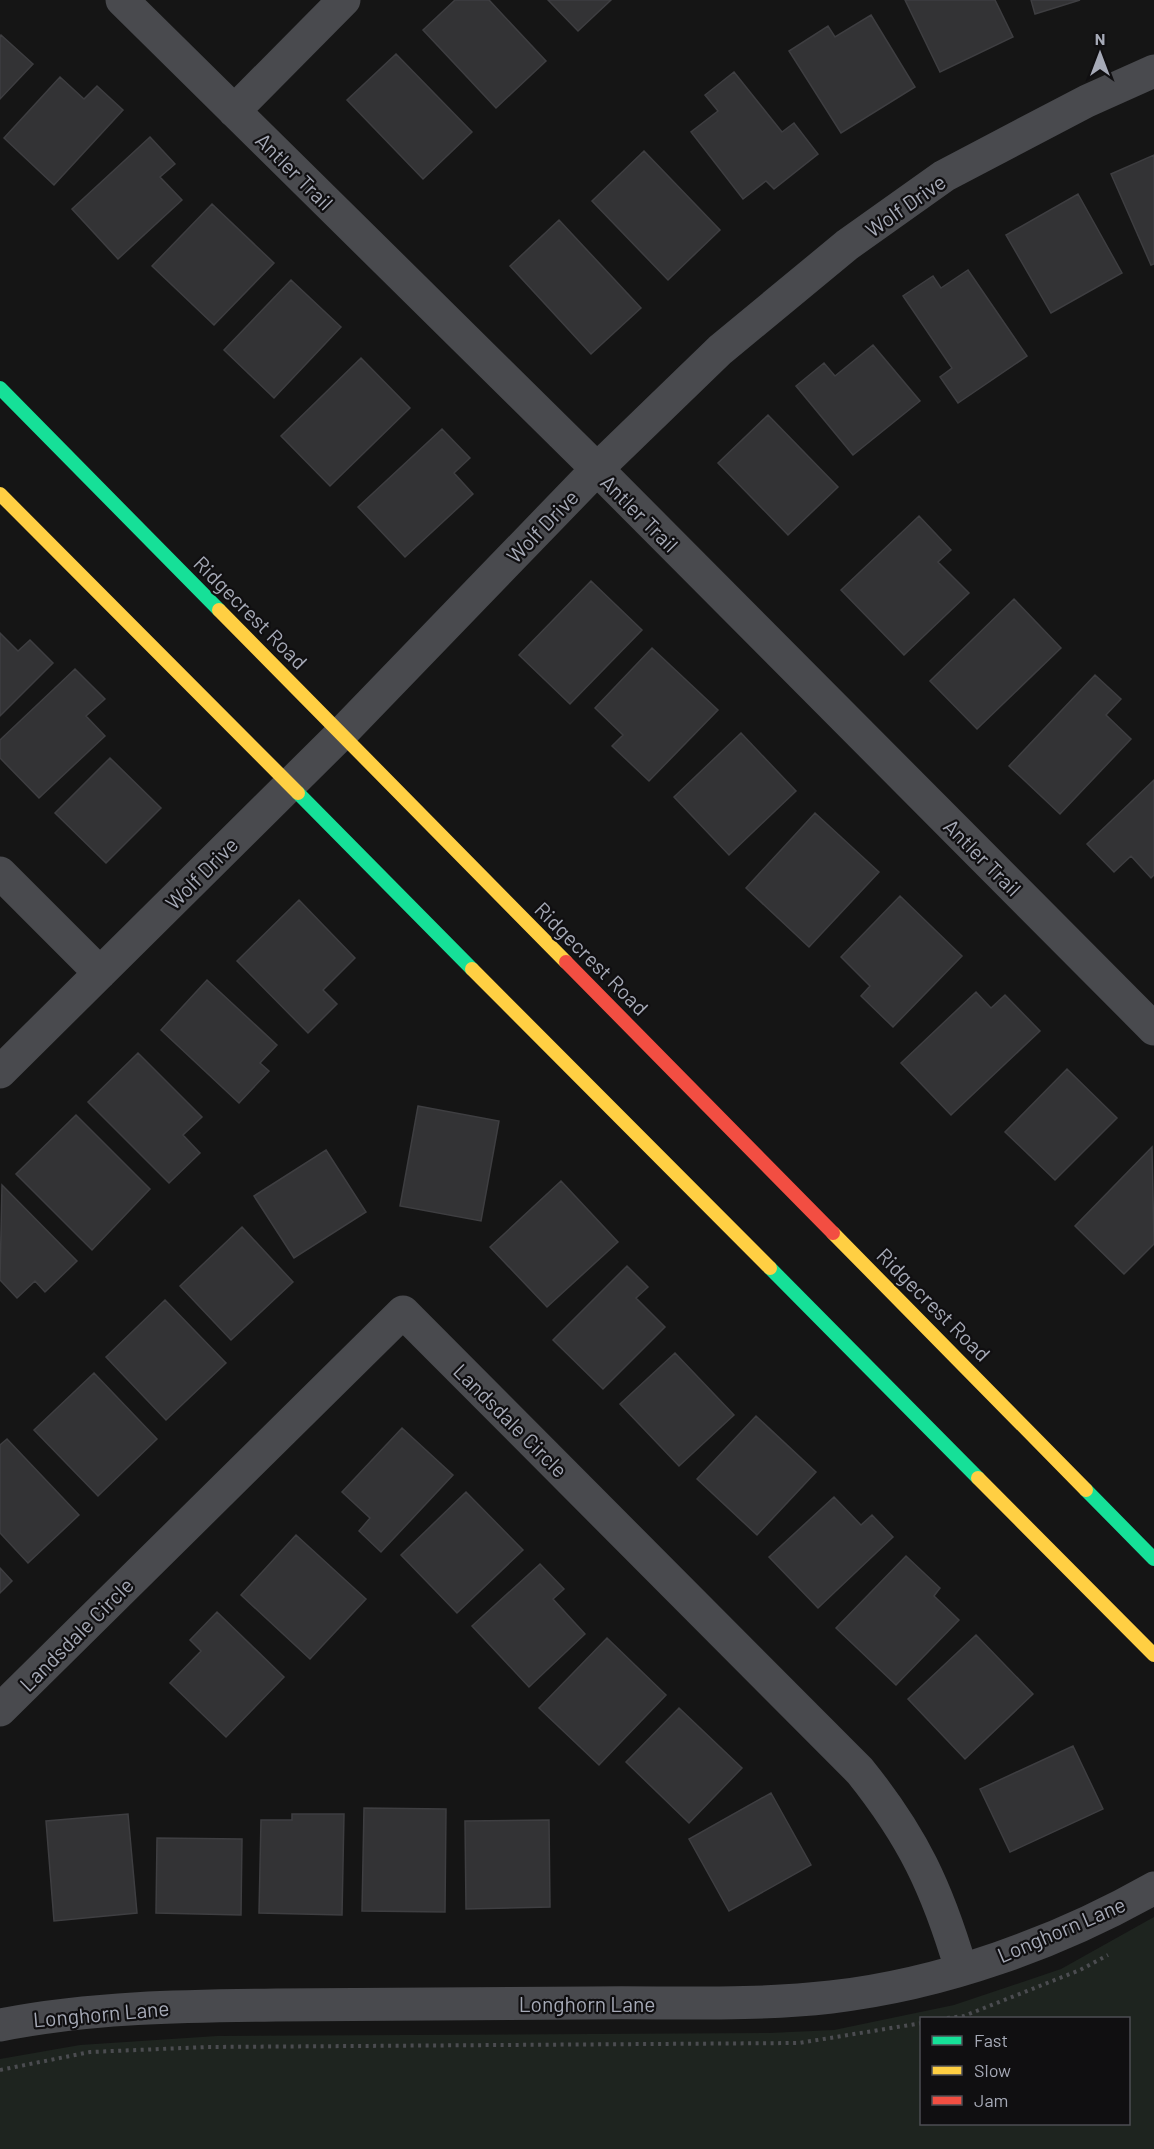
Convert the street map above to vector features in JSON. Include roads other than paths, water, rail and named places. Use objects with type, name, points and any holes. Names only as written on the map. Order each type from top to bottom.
[{"type":"main road","name":"Ridgecrest Road","points":[[0,388],[1154,1559]]},
{"type":"main road","points":[[0,494],[1154,1655]]},
{"type":"street","name":"Antler Trail","points":[[122,0],[597,470],[1154,1029]]},
{"type":"street","points":[[234,111],[344,0]]},
{"type":"street","name":"Wolf Drive","points":[[0,1072],[341,734],[597,470],[720,350],[876,224],[944,176],[1087,101],[1154,71]]},
{"type":"street","points":[[0,873],[100,973]]},
{"type":"street","name":"Landsdale Circle","points":[[0,1710],[403,1312],[860,1771],[880,1796],[920,1856],[949,1927],[961,1969]]},
{"type":"street","name":"Longhorn Lane","points":[[0,2025],[74,2013],[180,2006],[781,2001],[832,1997],[961,1969],[1073,1929],[1154,1888]]}]
